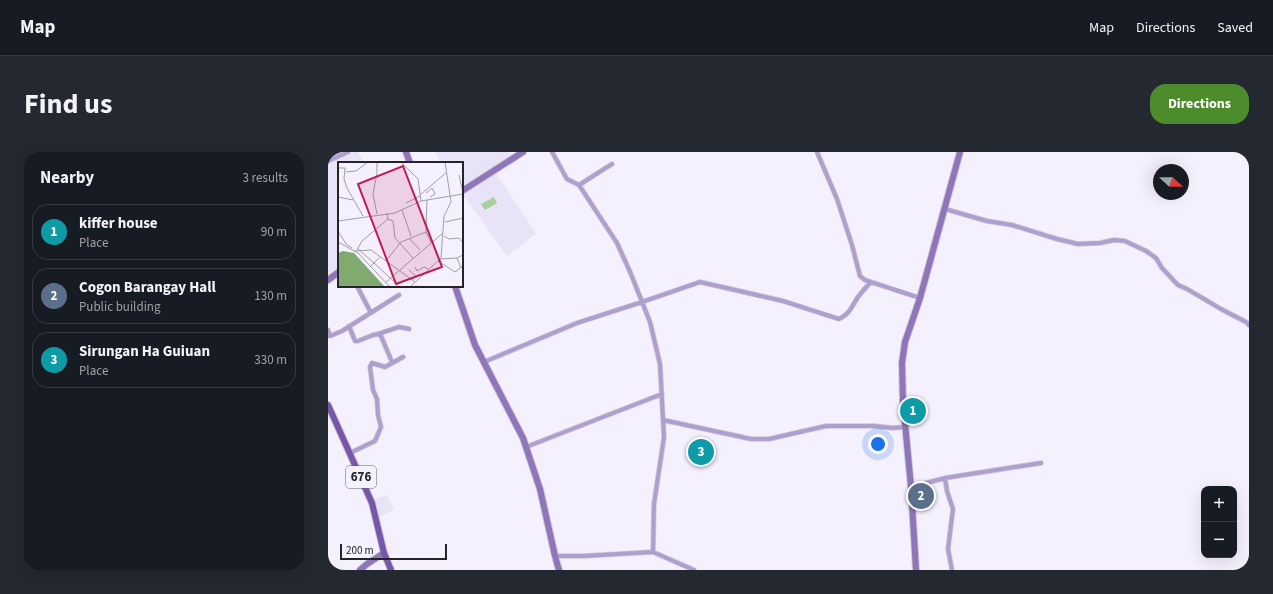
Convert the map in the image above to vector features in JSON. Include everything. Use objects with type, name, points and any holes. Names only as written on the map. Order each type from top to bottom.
[{"type":"main road","name":"676","points":[[328,405],[330,413],[350,453],[372,503],[384,553],[391,570]]},
{"type":"street","points":[[328,161],[348,152]]},
{"type":"street","points":[[406,152],[410,162]]},
{"type":"street","points":[[463,190],[523,152]]},
{"type":"street","points":[[552,152],[567,179],[579,185],[617,243],[650,322],[660,364],[664,437],[654,504],[653,552]]},
{"type":"street","points":[[817,152],[837,199],[852,245],[860,276],[865,280],[920,298]]},
{"type":"street","points":[[916,570],[911,487],[905,427],[902,363],[905,342],[920,298],[960,152]]},
{"type":"street","points":[[579,185],[612,164]]},
{"type":"street","points":[[945,208],[987,221],[1012,225],[1078,244],[1100,243],[1114,240],[1125,241],[1146,251],[1156,258],[1162,268],[1178,286],[1187,289],[1249,325]]},
{"type":"street","points":[[328,280],[338,273]]},
{"type":"street","points":[[865,280],[866,287]]},
{"type":"street","points":[[484,362],[577,323],[700,282],[783,301],[839,319],[846,316],[871,282]]},
{"type":"street","points":[[358,287],[371,313]]},
{"type":"street","points":[[455,287],[476,345],[523,438],[540,489],[559,570]]},
{"type":"street","points":[[328,330],[330,336],[399,295]]},
{"type":"street","points":[[349,326],[356,341],[399,327],[409,329]]},
{"type":"street","points":[[378,334],[381,336],[392,362]]},
{"type":"street","points":[[350,453],[375,441],[381,427],[378,415],[377,399],[373,390],[370,367],[372,363],[385,367],[403,357]]},
{"type":"street","points":[[526,447],[662,394]]},
{"type":"street","points":[[663,420],[751,439],[769,439],[826,426],[905,427]]},
{"type":"street","points":[[911,487],[945,478],[1041,463]]},
{"type":"street","points":[[945,478],[952,508],[948,549],[952,570]]},
{"type":"street","points":[[555,556],[653,552],[694,570]]},
{"type":"street","points":[[360,570],[384,553]]},
{"type":"shaded area","points":[[353,152],[358,152],[363,162],[338,162],[338,269],[328,275],[328,163]]},
{"type":"shaded area","points":[[435,152],[508,152],[511,157],[463,186],[463,162],[440,162]]},
{"type":"shaded area","points":[[496,173],[536,234],[507,256],[463,195]]},
{"type":"shaded area","points":[[387,495],[394,510],[378,517],[373,499]]},
{"type":"green space","points":[[494,197],[497,203],[485,210],[481,204]]},
{"type":"place","name":"kiffer house","points":[[913,411]]},
{"type":"place","name":"Sirungan Ha Guiuan","points":[[701,452]]},
{"type":"place","name":"Cogon Barangay Hall","points":[[921,496]]}]
